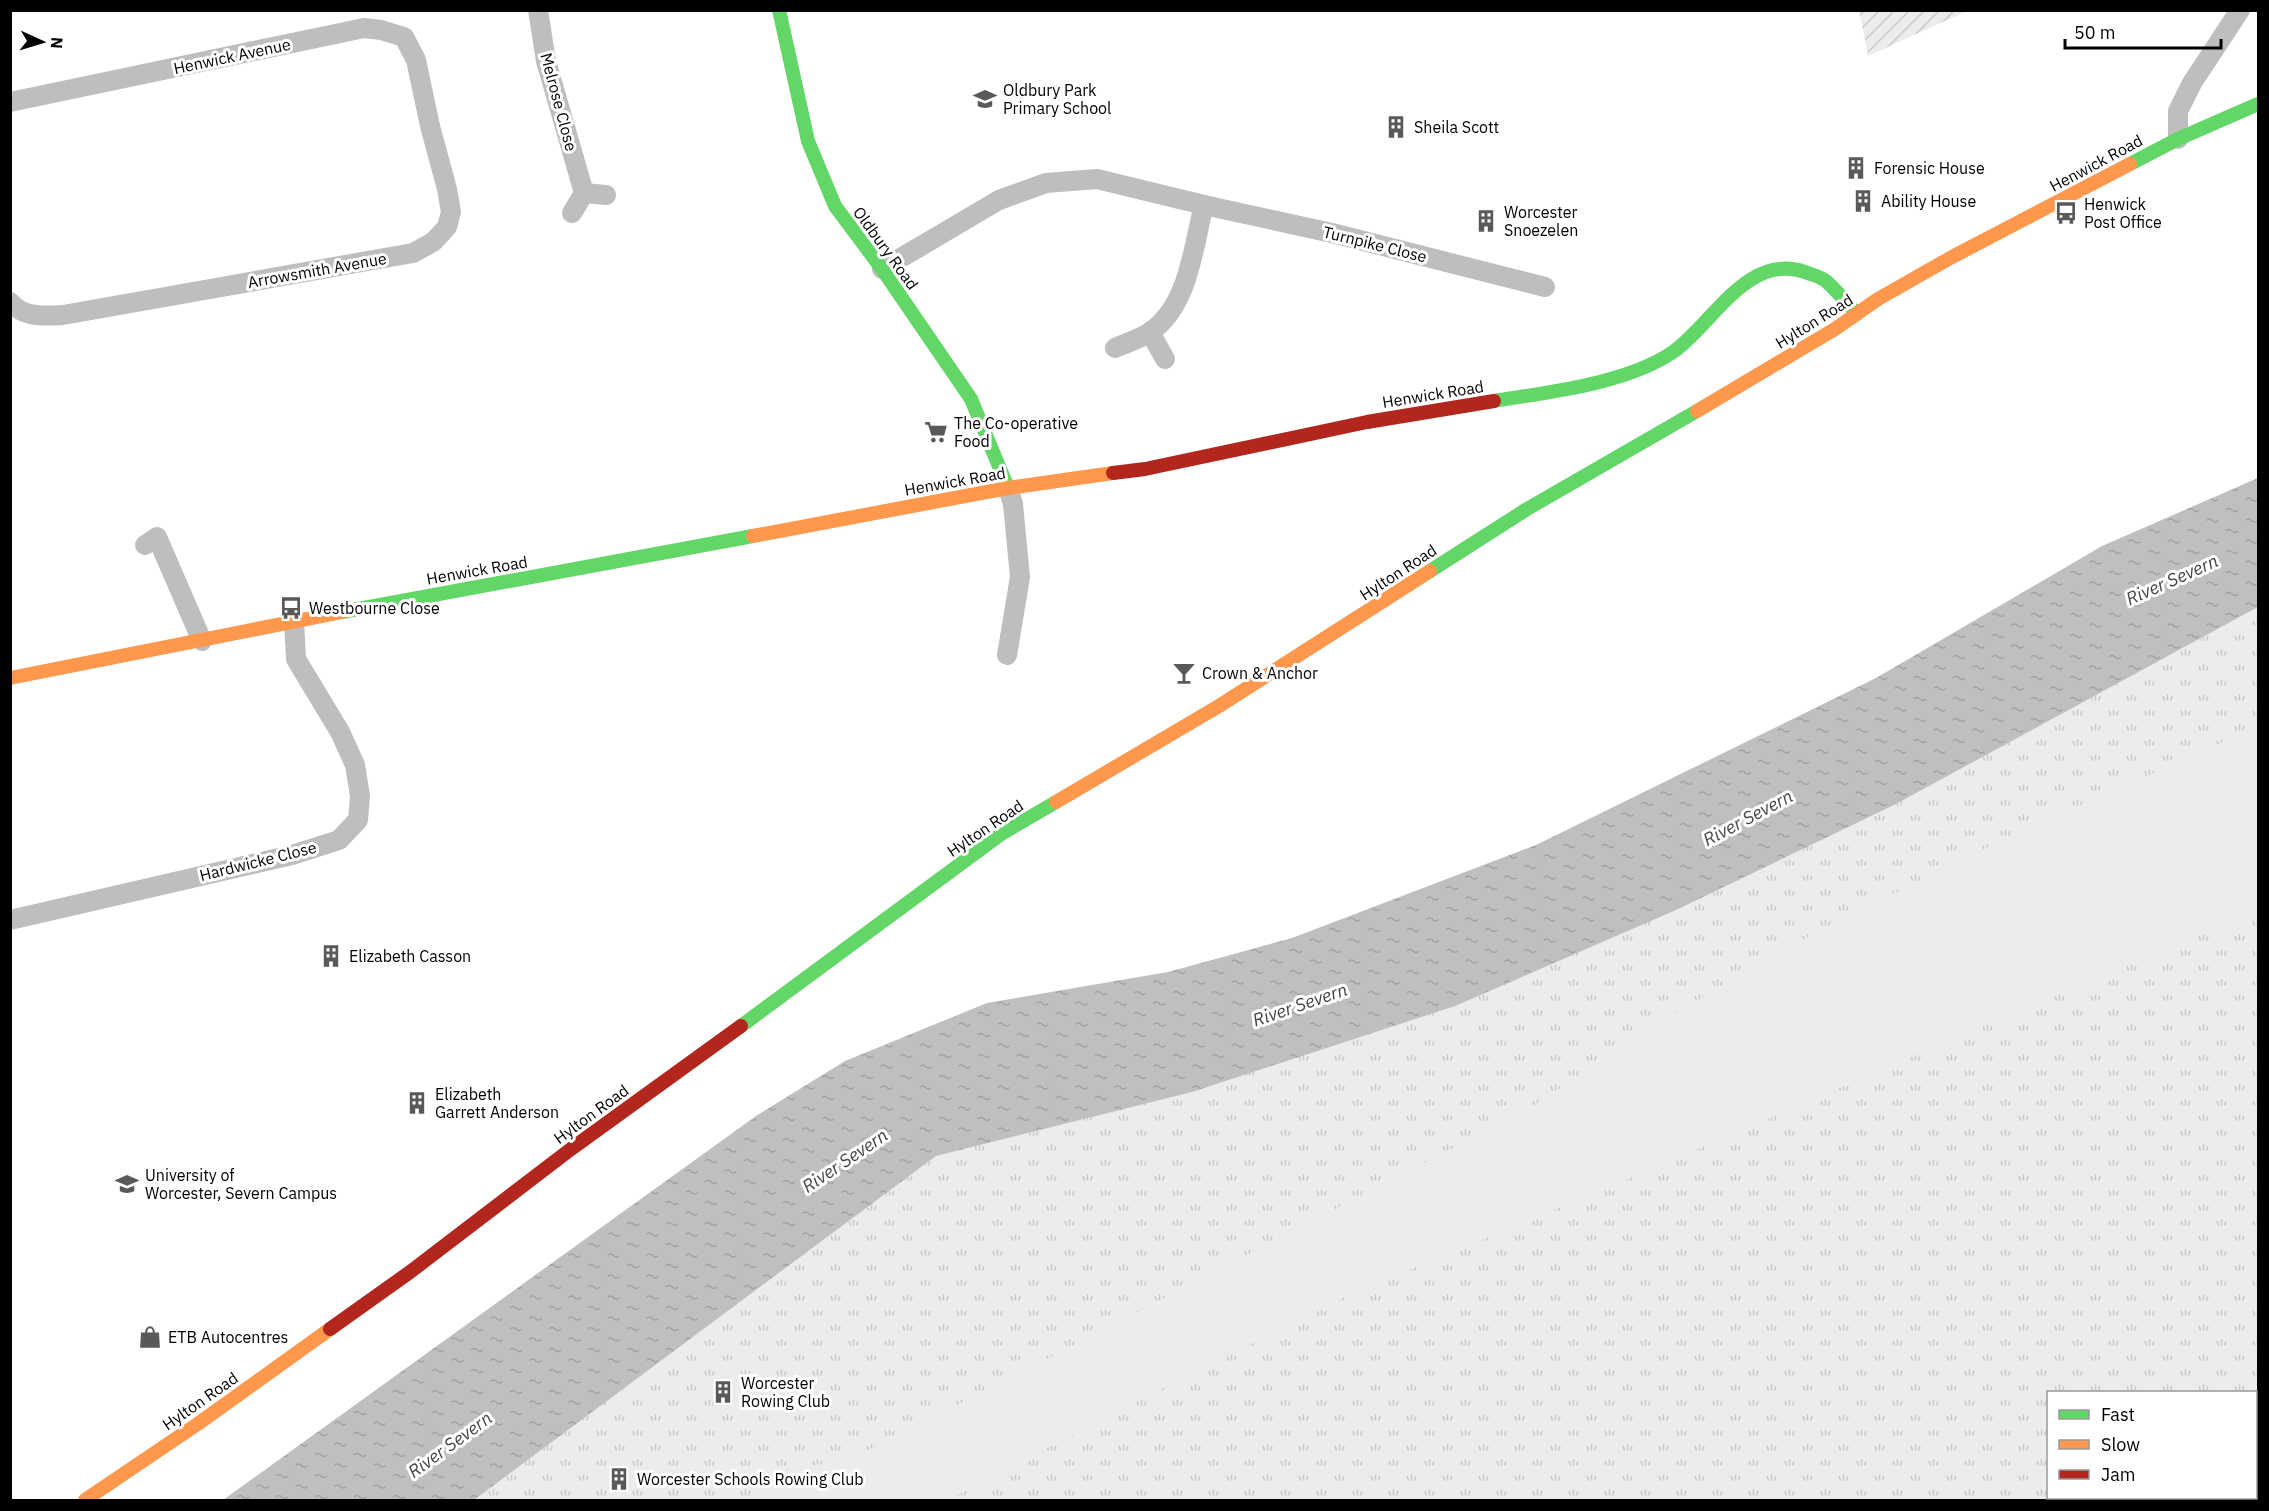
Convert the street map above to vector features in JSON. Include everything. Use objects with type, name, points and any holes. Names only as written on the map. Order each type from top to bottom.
[{"type":"main road","name":"Oldbury Road","points":[[778,10],[808,141],[835,206],[882,269],[971,399],[1008,488]]},
{"type":"main road","name":"Henwick Road","points":[[1952,257],[2178,139],[2259,104]]},
{"type":"main road","name":"Hylton Road","points":[[85,1500],[199,1423],[410,1272],[571,1149],[1001,834],[1219,706],[1527,509],[1721,397],[1878,299],[1952,257]]},
{"type":"main road","name":"Henwick Road","points":[[10,678],[294,621],[1008,488],[1145,469],[1367,422],[1576,387],[1633,372],[1673,352],[1740,286],[1767,272],[1790,267],[1824,279],[1857,314]]},
{"type":"street","name":"Melrose Close","points":[[538,10],[546,61],[584,192]]},
{"type":"street","points":[[2178,139],[2178,111],[2193,82],[2240,10]]},
{"type":"street","name":"Henwick Avenue","points":[[10,102],[364,28],[404,37],[416,60],[422,83]]},
{"type":"street","name":"Arrowsmith Avenue","points":[[10,302],[33,316],[63,315],[413,253],[433,242],[447,227],[451,212],[422,83]]},
{"type":"street","name":"Turnpike Close","points":[[882,269],[999,200],[1046,183],[1097,179],[1332,233],[1545,287]]},
{"type":"street","points":[[572,213],[584,192],[606,195]]},
{"type":"street","points":[[1115,348],[1150,332],[1171,312],[1182,293],[1204,205]]},
{"type":"street","points":[[1150,332],[1166,358]]},
{"type":"street","points":[[1006,655],[1020,577],[1013,504],[1008,488]]},
{"type":"street","points":[[145,545],[157,537],[202,641]]},
{"type":"street","name":"Hardwicke Close","points":[[10,920],[292,855],[339,840],[352,827],[358,820],[360,796],[355,765],[340,732],[296,659],[294,621]]},
{"type":"green space","points":[[1859,10],[1967,10],[1967,11],[1868,56]]},
{"type":"green space","points":[[2258,607],[2258,1500],[474,1500],[936,1156],[1192,1092],[1896,804]]},
{"type":"green space","points":[[2258,726],[2258,911],[1652,1169],[1349,1295],[947,1500],[756,1500],[817,1464],[823,1465],[879,1446],[1530,1108],[1665,1019],[1816,932],[2025,829]]},
{"type":"water","name":"River Severn","points":[[2258,478],[2258,607],[1896,804],[1676,910],[1455,1006],[1192,1092],[936,1156],[474,1500],[223,1500],[756,1116],[845,1061],[987,1003],[1168,972],[1292,938],[1536,845],[1876,678],[2102,546]]},
{"type":"traffic: fast","points":[[779,10],[808,141],[835,206],[882,269],[971,399],[1008,488]]},
{"type":"traffic: fast","points":[[2130,164],[2178,139],[2258,104]]},
{"type":"traffic: fast","points":[[1494,401],[1586,385],[1633,372],[1654,363],[1673,352],[1687,340],[1732,294],[1748,281],[1765,272],[1784,269],[1805,272],[1821,278],[1857,314]]},
{"type":"traffic: fast","points":[[1430,571],[1527,509],[1697,411]]},
{"type":"traffic: fast","points":[[342,612],[753,536]]},
{"type":"traffic: fast","points":[[741,1026],[1001,834],[1056,802]]},
{"type":"traffic: slow","points":[[1697,411],[1835,329],[1878,299],[1952,257],[2130,164]]},
{"type":"traffic: slow","points":[[753,536],[1008,488],[1113,473]]},
{"type":"traffic: slow","points":[[1056,802],[1219,706],[1430,571]]},
{"type":"traffic: slow","points":[[10,678],[342,612]]},
{"type":"traffic: slow","points":[[85,1500],[199,1423],[330,1329]]},
{"type":"traffic: jam","points":[[1113,473],[1145,469],[1367,422],[1494,401]]},
{"type":"traffic: jam","points":[[330,1329],[410,1272],[571,1149],[741,1026]]},
{"type":"place","name":"Oldbury Park Primary School","points":[[985,99]]},
{"type":"place","name":"Sheila Scott","points":[[1396,127]]},
{"type":"place","name":"Forensic House","points":[[1856,168]]},
{"type":"place","name":"Ability House","points":[[1863,201]]},
{"type":"place","name":"Henwick Post Office","points":[[2066,213]]},
{"type":"place","name":"Worcester Snoezelen","points":[[1486,221]]},
{"type":"place","name":"The Co-operative Food","points":[[936,432]]},
{"type":"place","name":"Westbourne Close","points":[[291,608]]},
{"type":"place","name":"Crown & Anchor","points":[[1184,673]]},
{"type":"place","name":"Elizabeth Casson","points":[[331,956]]},
{"type":"place","name":"Elizabeth Garrett Anderson","points":[[417,1103]]},
{"type":"place","name":"University of Worcester, Severn Campus","points":[[127,1184]]},
{"type":"place","name":"ETB Autocentres","points":[[150,1337]]},
{"type":"place","name":"Worcester Rowing Club","points":[[723,1392]]},
{"type":"place","name":"Worcester Schools Rowing Club","points":[[619,1479]]}]
